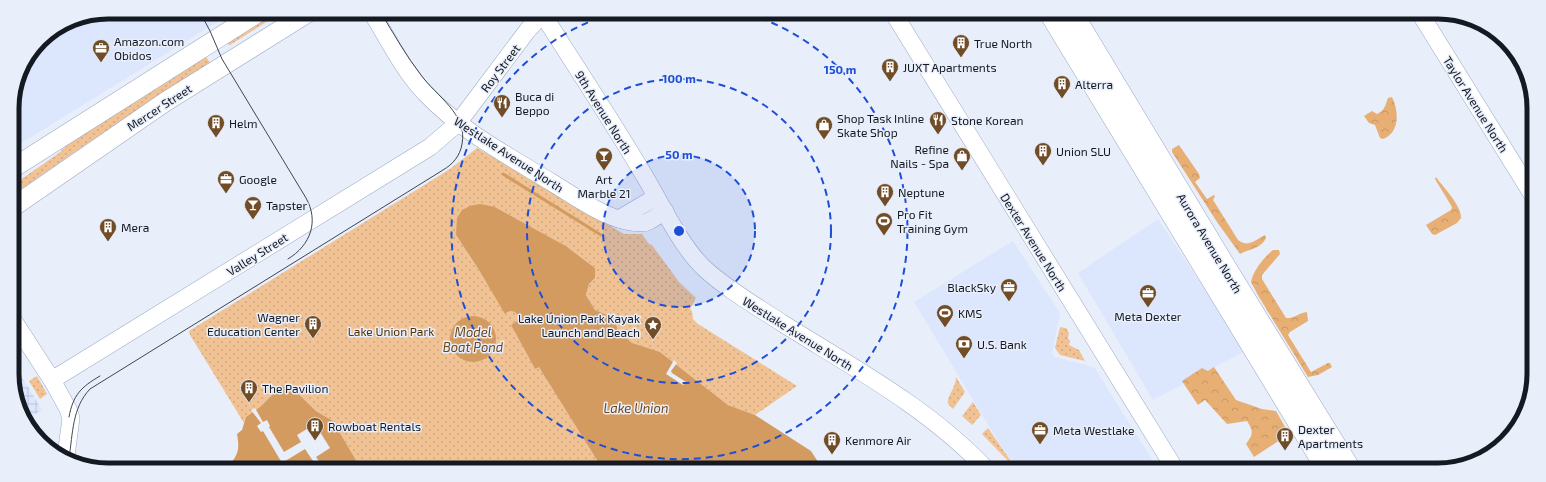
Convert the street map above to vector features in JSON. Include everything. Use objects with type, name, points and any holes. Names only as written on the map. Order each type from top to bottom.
[{"type":"highway","name":"Aurora Avenue North","points":[[1054,19],[1324,463]]},
{"type":"highway","name":"Aurora Avenue North","points":[[1075,19],[1229,274],[1346,463]]},
{"type":"main road","points":[[19,164],[248,19]]},
{"type":"main road","name":"Mercer Street","points":[[19,203],[165,102],[298,19]]},
{"type":"main road","name":"Westlake Avenue North","points":[[376,19],[419,86],[438,106],[458,123],[498,150],[588,204],[619,219],[660,204],[699,264],[718,280],[733,292],[922,413],[944,430],[980,463]]},
{"type":"main road","name":"Roy Street","points":[[458,123],[537,19]]},
{"type":"main road","name":"9th Avenue North","points":[[546,19],[648,182],[660,204]]},
{"type":"main road","name":"Dexter Avenue North","points":[[897,19],[1171,463]]},
{"type":"main road","name":"Taylor Avenue North","points":[[1423,19],[1527,186]]},
{"type":"main road","name":"Valley Street","points":[[52,380],[430,147],[458,123]]},
{"type":"main road","points":[[19,329],[52,380],[68,409],[71,418],[66,453]]},
{"type":"shaded area","points":[[222,19],[19,145],[19,102],[22,85],[34,58],[45,45],[58,34],[74,26],[96,20]]},
{"type":"shaded area","name":"Meta Dexter","points":[[1158,219],[1245,351],[1153,400],[1078,273]]},
{"type":"shaded area","points":[[1013,241],[1060,313],[1052,354],[1054,357],[1094,367],[1154,463],[1011,463],[914,302]]},
{"type":"shaded area","points":[[19,372],[42,410],[30,417],[21,392]]},
{"type":"green space","points":[[262,19],[271,19],[230,45],[227,44],[228,41]]},
{"type":"green space","points":[[205,55],[210,63],[79,149],[19,191],[19,181],[59,153],[73,139]]},
{"type":"green space","points":[[1392,97],[1397,115],[1395,127],[1389,136],[1383,139],[1380,138],[1375,125],[1369,123],[1364,116],[1372,111],[1377,114],[1382,111],[1388,98]]},
{"type":"green space","points":[[1179,145],[1199,174],[1200,178],[1195,182],[1207,199],[1214,195],[1215,196],[1213,200],[1238,240],[1248,243],[1265,235],[1266,238],[1262,244],[1240,254],[1217,222],[1172,152],[1172,149]]},
{"type":"green space","name":"Lake Union Park","points":[[477,148],[624,234],[642,234],[649,244],[652,245],[679,282],[696,298],[690,309],[692,311],[693,319],[698,324],[797,386],[755,415],[728,405],[660,352],[633,344],[618,330],[615,321],[610,316],[595,310],[586,295],[589,284],[595,278],[595,268],[566,246],[495,207],[456,235],[506,314],[510,311],[515,312],[518,316],[517,321],[511,325],[535,369],[539,366],[599,463],[358,463],[333,421],[316,411],[290,386],[276,391],[261,406],[246,417],[244,423],[189,331],[450,169]]},
{"type":"green space","points":[[1436,177],[1452,197],[1461,218],[1457,223],[1435,235],[1432,234],[1426,225],[1451,210],[1452,207],[1435,179]]},
{"type":"green space","points":[[1273,250],[1279,250],[1280,254],[1262,275],[1262,279],[1286,318],[1291,318],[1307,312],[1308,321],[1290,332],[1288,335],[1311,372],[1330,363],[1332,367],[1318,375],[1308,377],[1251,282],[1259,264]]},
{"type":"green space","points":[[1060,327],[1066,328],[1069,333],[1069,345],[1079,350],[1085,361],[1060,355],[1055,348]]},
{"type":"green space","points":[[1214,367],[1236,400],[1262,409],[1276,411],[1289,434],[1254,457],[1246,444],[1252,433],[1247,421],[1227,424],[1205,400],[1198,405],[1182,381],[1202,368],[1208,371]]},
{"type":"green space","points":[[37,376],[47,394],[40,399],[29,381]]},
{"type":"green space","points":[[956,377],[965,392],[953,409],[948,404],[948,401],[956,381]]},
{"type":"green space","points":[[973,402],[981,415],[972,425],[962,416]]},
{"type":"green space","points":[[988,428],[1012,463],[1010,463],[982,434]]},
{"type":"water","name":"Lake Union","points":[[480,204],[495,207],[566,246],[595,268],[595,278],[589,284],[586,295],[595,310],[610,316],[615,321],[618,330],[632,343],[660,352],[728,405],[755,415],[811,451],[819,463],[599,463],[539,367],[535,369],[511,325],[517,321],[518,316],[515,312],[510,311],[505,314],[456,235],[457,218],[462,210],[470,206]]},
{"type":"water","name":"Model Boat Pond","points":[[473,316],[486,320],[492,326],[496,339],[492,352],[486,358],[473,362],[460,358],[454,352],[450,339],[454,326],[460,320]]},
{"type":"water","points":[[285,386],[290,386],[316,411],[333,421],[358,463],[231,463],[238,448],[237,434],[242,430],[246,417],[261,406],[276,391]]},
{"type":"pier","points":[[674,360],[677,363],[671,371],[686,382],[683,385],[666,374]]},
{"type":"pier","points":[[255,408],[263,422],[267,420],[270,426],[269,427],[284,452],[301,442],[297,435],[315,424],[330,448],[316,457],[320,463],[314,463],[305,449],[282,463],[263,431],[261,432],[257,426],[261,423],[251,410]]},
{"type":"waterway","points":[[503,174],[601,235]]},
{"type":"tram line","points":[[204,19],[222,59],[310,207],[312,224],[307,240],[302,247],[288,259]]},
{"type":"tram line","points":[[70,454],[76,413],[84,396],[90,389],[443,170],[456,159],[460,152],[463,133],[456,115],[427,83],[405,53],[385,19]]},
{"type":"tram line","points":[[69,417],[73,403],[79,392],[100,376]]},
{"type":"place","name":"True North","points":[[961,58]]},
{"type":"place","name":"Amazon.com Obidos","points":[[101,63]]},
{"type":"place","name":"JUXT Apartments","points":[[890,82]]},
{"type":"place","name":"Alterra","points":[[1062,99]]},
{"type":"place","name":"Buca di Beppo","points":[[502,118]]},
{"type":"place","name":"Stone Korean","points":[[938,135]]},
{"type":"place","name":"Helm","points":[[216,138]]},
{"type":"place","name":"Shop Task Inline Skate Shop","points":[[824,140]]},
{"type":"place","name":"Union SLU","points":[[1043,166]]},
{"type":"place","name":"Art Marble 21","points":[[604,171]]},
{"type":"place","name":"Refine Nails - Spa","points":[[962,171]]},
{"type":"place","name":"Google","points":[[226,194]]},
{"type":"place","name":"Neptune","points":[[885,207]]},
{"type":"place","name":"Tapster","points":[[253,220]]},
{"type":"place","name":"Pro Fit Training Gym","points":[[884,236]]},
{"type":"place","name":"Mera","points":[[108,242]]},
{"type":"place","name":"BlackSky","points":[[1009,302]]},
{"type":"place","name":"Meta Dexter","points":[[1148,308]]},
{"type":"place","name":"KMS","points":[[945,328]]},
{"type":"place","name":"Wagner Education Center","points":[[313,339]]},
{"type":"place","name":"Lake Union Park Kayak Launch and Beach","points":[[653,340]]},
{"type":"place","name":"U.S. Bank","points":[[964,359]]},
{"type":"place","name":"The Pavilion","points":[[249,403]]},
{"type":"place","name":"Rowboat Rentals","points":[[315,441]]},
{"type":"place","name":"Meta Westlake","points":[[1040,445]]},
{"type":"place","name":"Dexter Apartments","points":[[1285,451]]},
{"type":"place","name":"Kenmore Air","points":[[832,455]]}]
